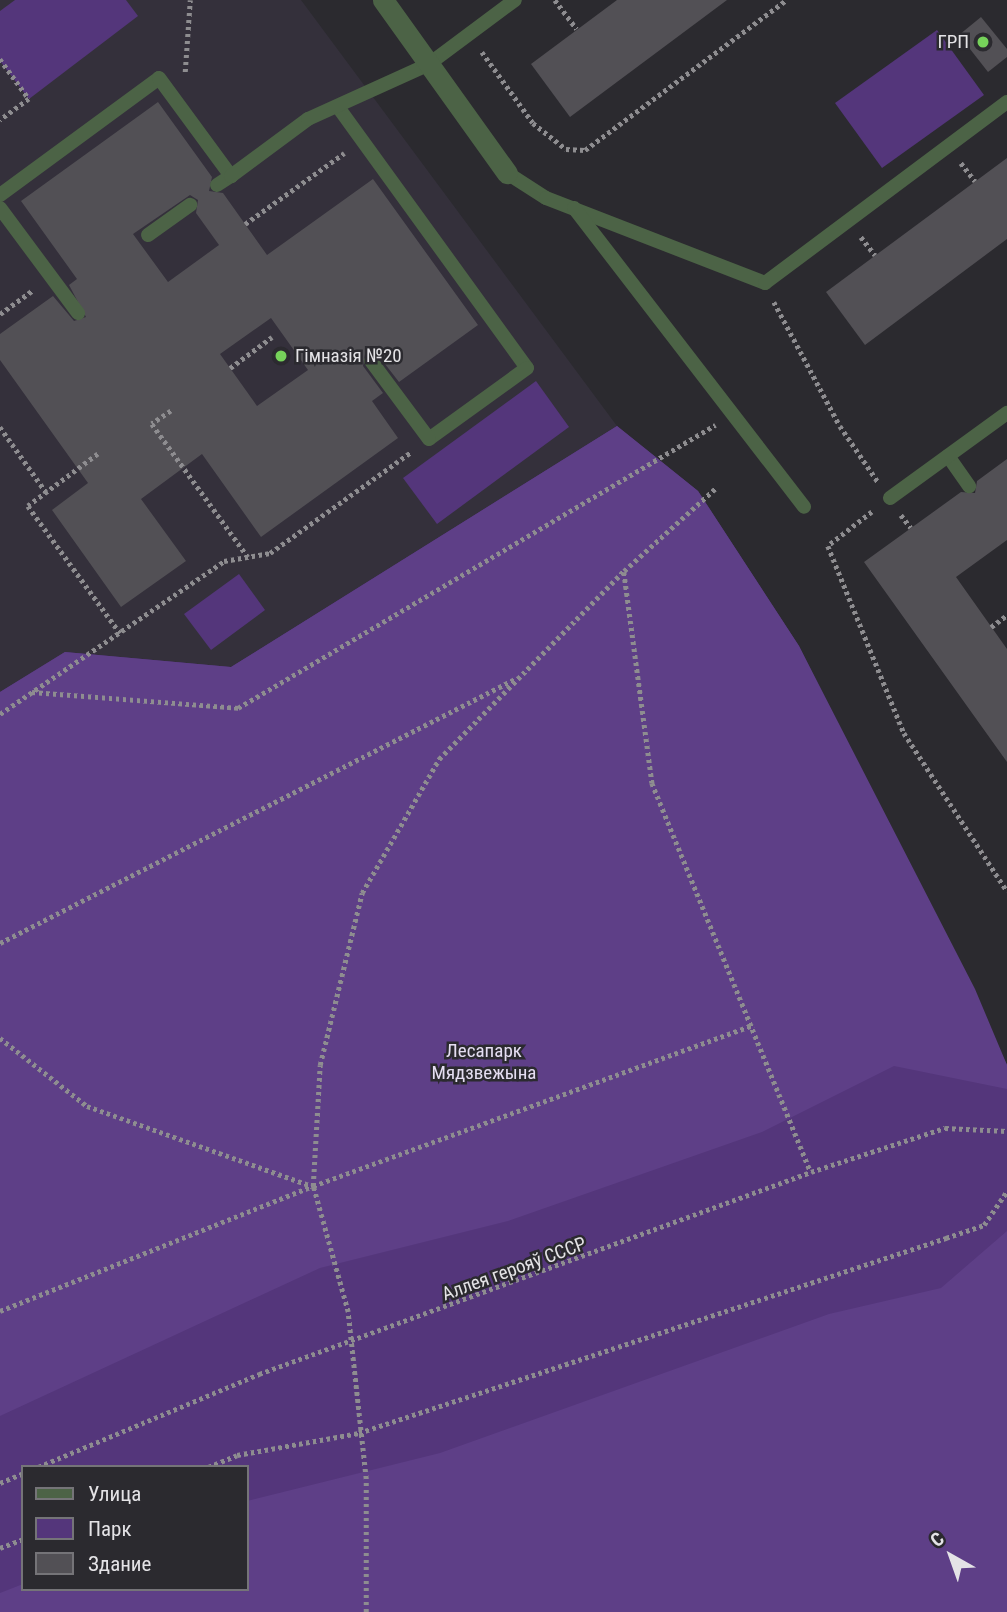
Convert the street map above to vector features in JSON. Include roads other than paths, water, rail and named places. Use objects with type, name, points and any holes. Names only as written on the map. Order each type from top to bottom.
[{"type":"street","points":[[383,0],[507,173]]},
{"type":"lane","points":[[217,185],[308,119],[429,64],[515,0]]},
{"type":"lane","points":[[0,195],[159,78],[231,176]]},
{"type":"lane","points":[[507,173],[573,207],[765,283],[1007,102]]},
{"type":"lane","points":[[338,107],[527,368],[429,439],[371,361]]},
{"type":"lane","points":[[148,234],[190,205]]},
{"type":"lane","points":[[573,207],[804,507]]},
{"type":"lane","points":[[0,208],[78,313]]},
{"type":"lane","points":[[890,498],[1007,413]]},
{"type":"lane","points":[[948,456],[969,486]]},
{"type":"place","name":"ГРП","points":[[983,42]]},
{"type":"place","name":"Гімназія №20","points":[[281,356]]},
{"type":"park label","name":"Лесапарк Мядзвежына","points":[[484,1062]]}]
